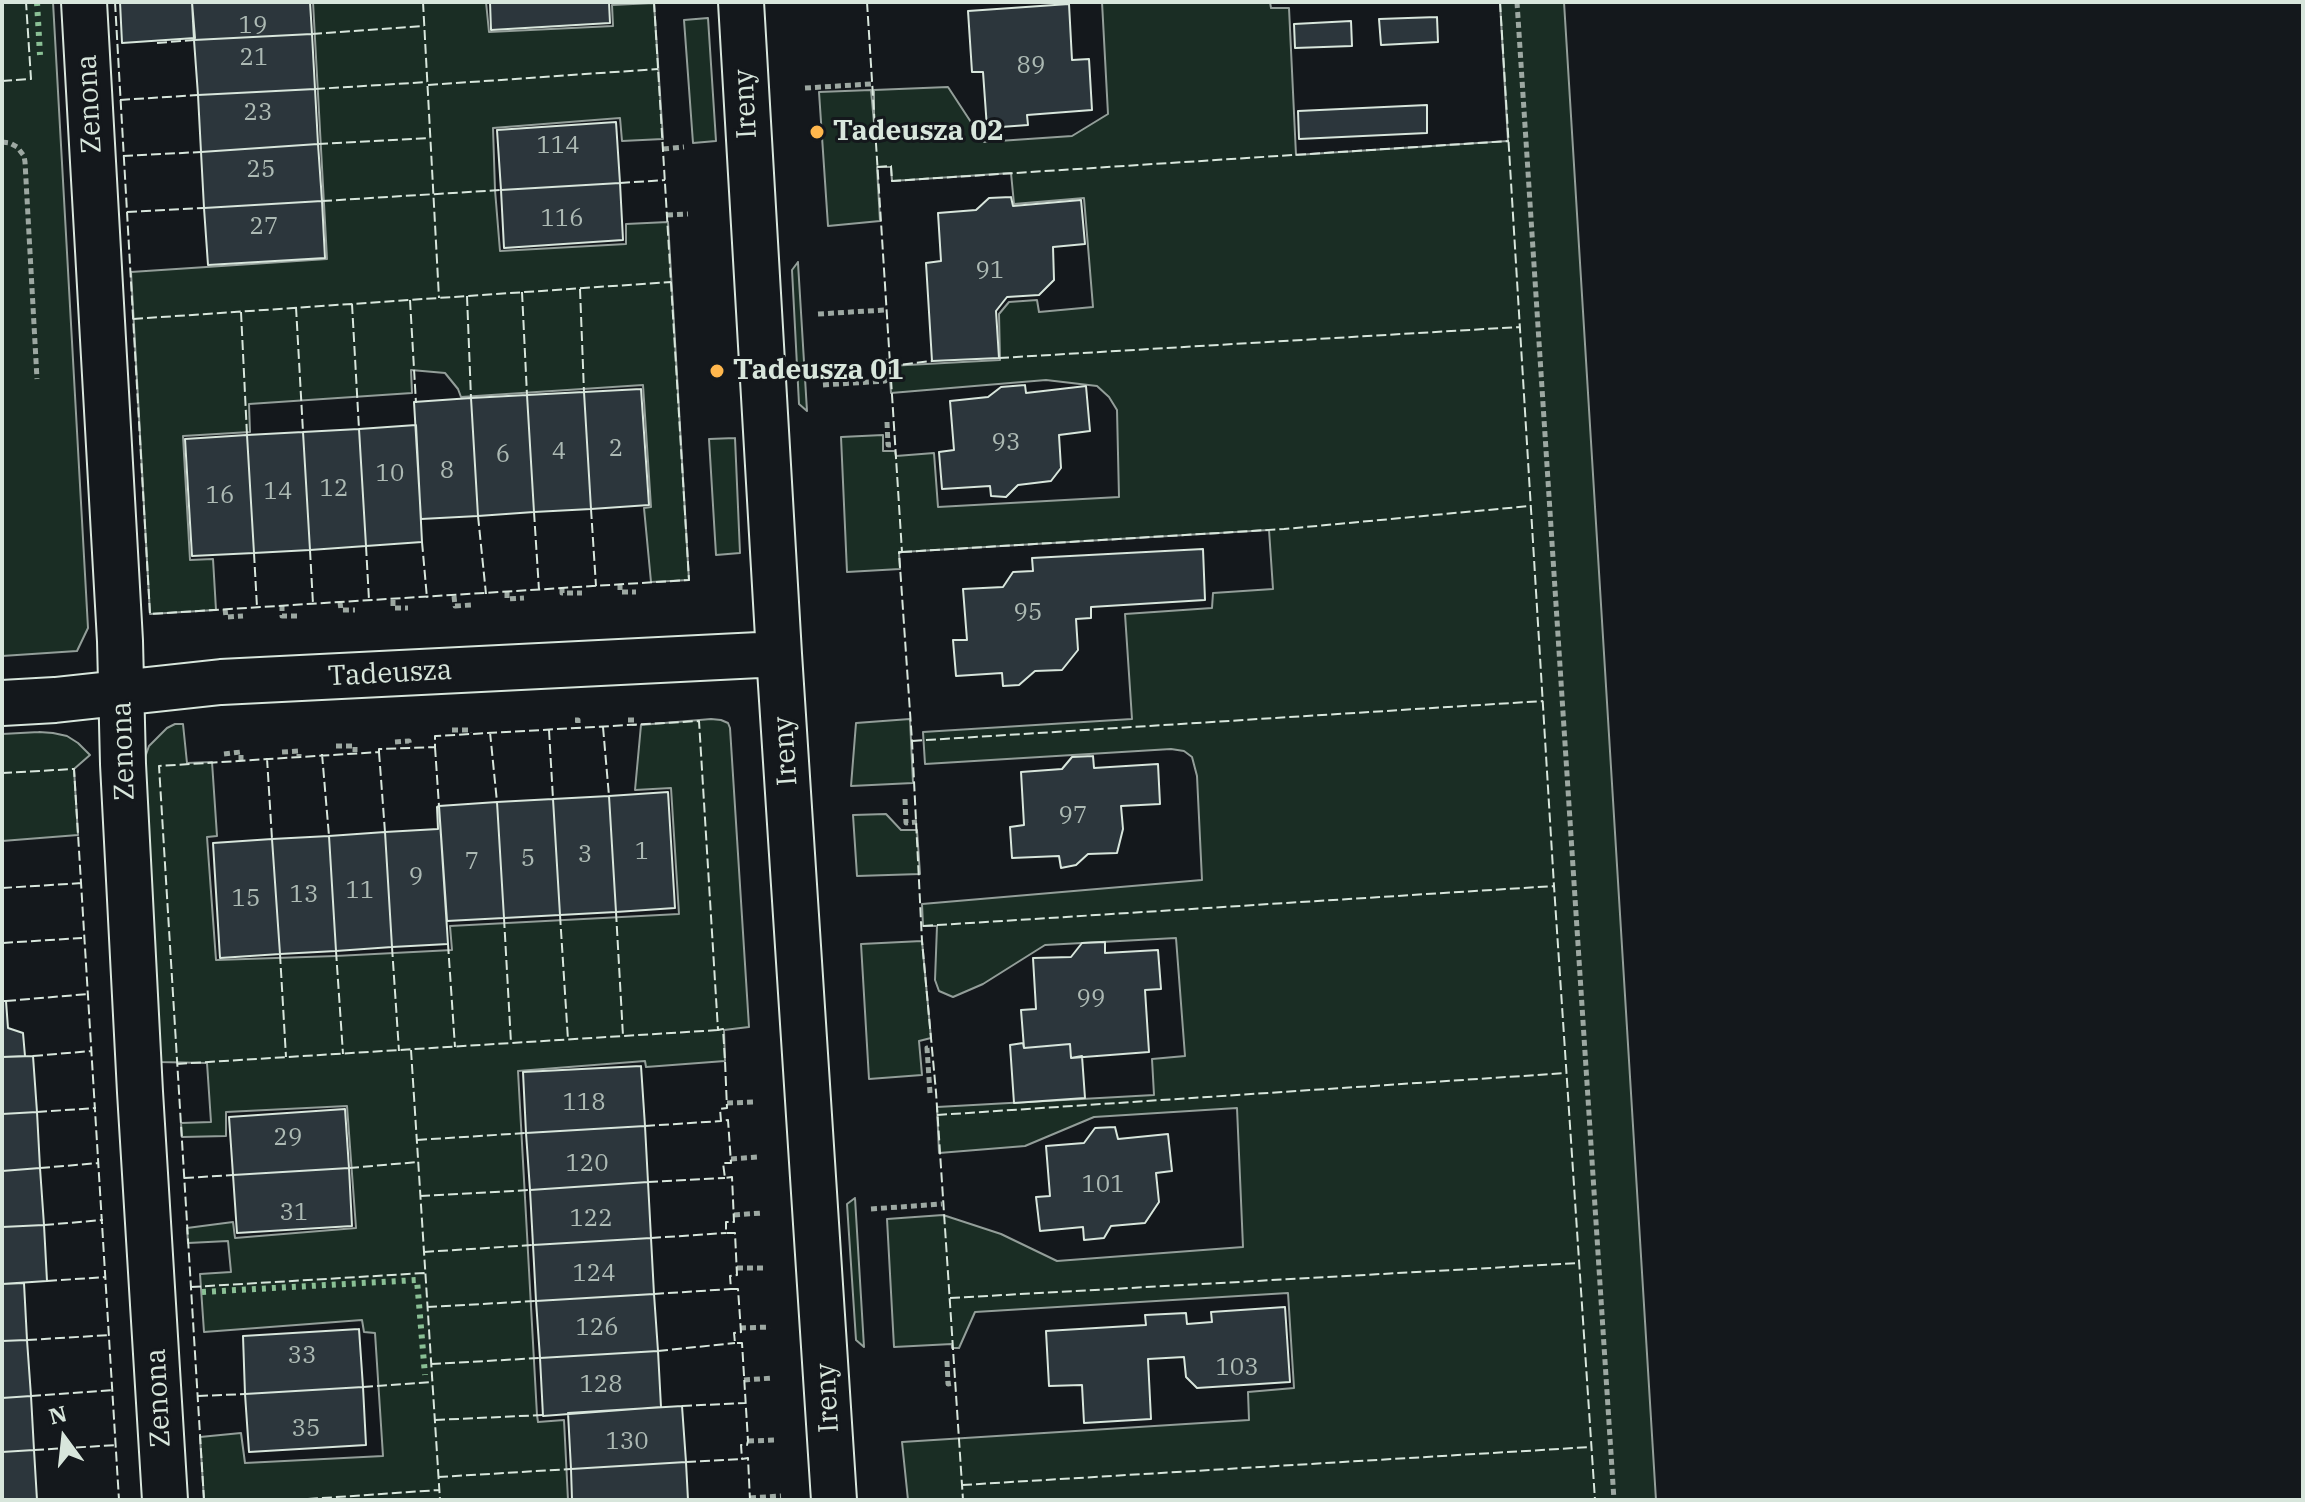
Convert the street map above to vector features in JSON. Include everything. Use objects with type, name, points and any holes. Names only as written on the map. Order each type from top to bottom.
[{"type":"street","name":"Zenona","points":[[84,2],[122,692],[140,1092],[165,1500]]},
{"type":"street","name":"Ireny","points":[[741,2],[779,654],[834,1500]]},
{"type":"street","name":"Tadeusza","points":[[2,703],[247,681],[779,654]]},
{"type":"path","points":[[1517,2],[1614,1500]]},
{"type":"path","points":[[805,88],[871,84]]},
{"type":"path","points":[[2,142],[17,147],[25,162],[37,379]]},
{"type":"path","points":[[663,149],[684,147]]},
{"type":"path","points":[[667,215],[688,214]]},
{"type":"path","points":[[818,314],[885,310]]},
{"type":"path","points":[[823,385],[885,381],[883,362],[888,361]]},
{"type":"path","points":[[887,422],[888,445],[894,445]]},
{"type":"path","points":[[620,584],[620,592],[636,592]]},
{"type":"path","points":[[562,588],[562,593],[582,593]]},
{"type":"path","points":[[507,592],[507,599],[524,598]]},
{"type":"path","points":[[454,596],[455,606],[471,605]]},
{"type":"path","points":[[393,600],[393,608],[408,608]]},
{"type":"path","points":[[340,602],[341,610],[355,610]]},
{"type":"path","points":[[282,605],[282,616],[300,616]]},
{"type":"path","points":[[225,609],[226,617],[243,616]]},
{"type":"path","points":[[452,730],[469,730],[470,733]]},
{"type":"path","points":[[395,742],[409,741],[410,747]]},
{"type":"path","points":[[336,746],[355,746],[355,752]]},
{"type":"path","points":[[282,752],[299,751],[299,756]]},
{"type":"path","points":[[224,754],[241,752],[241,760]]},
{"type":"path","points":[[905,799],[906,823],[917,822]]},
{"type":"path","points":[[930,1093],[927,1048],[932,1048]]},
{"type":"path","points":[[727,1103],[764,1102]]},
{"type":"path","points":[[731,1159],[767,1157]]},
{"type":"path","points":[[871,1209],[942,1204]]},
{"type":"path","points":[[734,1215],[771,1213]]},
{"type":"path","points":[[737,1268],[775,1268]]},
{"type":"path","points":[[740,1328],[779,1327]]},
{"type":"path","points":[[947,1361],[948,1384],[954,1383]]},
{"type":"path","points":[[744,1380],[782,1378]]},
{"type":"path","points":[[748,1441],[786,1439]]},
{"type":"path","points":[[750,1498],[790,1496]]},
{"type":"green space","points":[[2,2],[53,2],[88,628],[77,651],[2,656]]},
{"type":"green space","points":[[313,2],[486,2],[489,32],[613,26],[612,5],[654,3],[663,139],[622,141],[620,118],[493,128],[495,190],[500,251],[626,244],[626,224],[668,222],[689,580],[651,582],[644,508],[651,507],[643,385],[461,397],[445,373],[411,370],[412,393],[249,404],[250,432],[183,436],[190,560],[213,559],[216,610],[150,614],[131,272],[327,259]]},
{"type":"green space","points":[[1102,2],[1270,2],[1271,8],[1289,8],[1296,155],[1508,141],[1500,2],[1564,2],[1656,1500],[908,1500],[902,1442],[1249,1420],[1248,1392],[1294,1388],[1288,1293],[975,1312],[959,1348],[952,1348],[952,1344],[894,1347],[887,1219],[943,1215],[1001,1234],[1057,1261],[1243,1247],[1237,1108],[1094,1117],[1025,1146],[939,1153],[937,1107],[1154,1095],[1152,1059],[1185,1056],[1176,938],[1045,945],[983,984],[953,997],[939,991],[935,980],[937,926],[923,926],[922,904],[1202,880],[1197,776],[1192,757],[1184,751],[1171,749],[925,764],[923,732],[1132,719],[1125,614],[1212,608],[1213,593],[1273,589],[1269,530],[902,552],[899,553],[900,569],[847,572],[841,437],[883,435],[883,451],[895,451],[896,456],[934,453],[938,507],[1119,497],[1117,410],[1097,386],[1046,380],[891,393],[889,366],[1000,360],[999,314],[1009,302],[1037,300],[1039,312],[1093,307],[1084,198],[1014,204],[1011,173],[892,181],[891,167],[877,167],[880,221],[828,226],[819,92],[871,90],[874,123],[874,90],[948,87],[984,142],[1072,136],[1108,114]]},
{"type":"green space","points":[[708,18],[716,141],[693,143],[684,20]]},
{"type":"green space","points":[[798,262],[807,411],[799,404],[792,270]]},
{"type":"green space","points":[[735,438],[740,553],[716,555],[709,439]]},
{"type":"green space","points":[[711,719],[728,723],[730,728],[749,1027],[724,1030],[725,1061],[646,1067],[645,1061],[518,1071],[537,1415],[538,1422],[564,1420],[568,1500],[204,1500],[200,1437],[241,1433],[245,1463],[383,1456],[375,1333],[364,1332],[362,1320],[204,1332],[200,1274],[231,1272],[228,1241],[188,1243],[187,1228],[233,1222],[235,1238],[356,1228],[347,1106],[226,1112],[226,1136],[182,1137],[181,1123],[211,1122],[207,1063],[159,1062],[142,766],[149,746],[167,728],[183,724],[187,763],[212,762],[217,836],[207,837],[216,960],[336,956],[452,950],[450,926],[679,914],[671,788],[635,790],[641,725]]},
{"type":"green space","points":[[910,719],[913,783],[851,786],[856,723]]},
{"type":"green space","points":[[39,732],[67,736],[90,755],[74,769],[78,835],[2,841],[2,734]]},
{"type":"green space","points":[[886,814],[901,830],[917,830],[920,874],[857,876],[853,815]]},
{"type":"green space","points":[[922,941],[931,1038],[919,1041],[922,1075],[869,1079],[861,944]]},
{"type":"green space","points":[[855,1198],[864,1347],[856,1340],[847,1204]]},
{"type":"building","points":[[120,2],[192,2],[195,38],[122,43]]},
{"type":"building","points":[[192,2],[310,2],[312,34],[194,40]]},
{"type":"building","points":[[490,2],[609,2],[610,23],[491,30]]},
{"type":"building","points":[[1069,4],[1072,60],[1089,59],[1092,110],[1027,115],[1028,125],[987,128],[983,72],[972,72],[968,11]]},
{"type":"building","points":[[1437,17],[1438,42],[1381,45],[1379,19]]},
{"type":"building","points":[[1351,21],[1352,46],[1295,48],[1294,24]]},
{"type":"building","points":[[312,34],[315,89],[198,95],[194,40]]},
{"type":"building","points":[[315,89],[318,144],[201,152],[198,95]]},
{"type":"building","points":[[1427,105],[1427,133],[1299,139],[1298,111]]},
{"type":"building","points":[[616,122],[620,183],[501,190],[497,130]]},
{"type":"building","points":[[318,144],[322,201],[204,208],[201,152]]},
{"type":"building","points":[[620,183],[623,240],[504,248],[501,190]]},
{"type":"building","points":[[1011,197],[1013,206],[1081,200],[1085,244],[1053,247],[1054,280],[1039,295],[1007,297],[996,311],[999,358],[932,361],[926,263],[941,261],[938,213],[976,210],[989,198]]},
{"type":"building","points":[[322,201],[325,258],[208,265],[204,208]]},
{"type":"building","points":[[1025,385],[1026,393],[1086,386],[1090,431],[1059,435],[1061,468],[1051,481],[1018,485],[1006,497],[991,496],[990,486],[942,489],[939,452],[954,450],[950,401],[988,397],[1001,387]]},
{"type":"building","points":[[641,389],[649,505],[591,509],[584,392]]},
{"type":"building","points":[[584,392],[591,509],[534,512],[527,395]]},
{"type":"building","points":[[527,395],[534,512],[478,516],[471,398]]},
{"type":"building","points":[[471,398],[478,516],[421,519],[414,402]]},
{"type":"building","points":[[416,425],[422,542],[366,546],[359,429]]},
{"type":"building","points":[[359,429],[366,546],[310,550],[303,432]]},
{"type":"building","points":[[303,432],[310,550],[254,553],[247,435]]},
{"type":"building","points":[[247,435],[254,553],[192,556],[185,439]]},
{"type":"building","points":[[1203,549],[1205,600],[1091,607],[1091,618],[1076,619],[1078,650],[1062,670],[1035,671],[1019,685],[1003,686],[1002,673],[956,676],[953,640],[967,640],[963,589],[1003,587],[1013,572],[1033,571],[1032,558]]},
{"type":"building","points":[[1093,756],[1094,768],[1158,764],[1160,804],[1121,806],[1123,829],[1117,853],[1088,854],[1076,865],[1061,868],[1059,856],[1012,858],[1010,827],[1024,825],[1021,772],[1062,769],[1072,757]]},
{"type":"building","points":[[668,792],[675,908],[616,912],[609,796]]},
{"type":"building","points":[[609,796],[616,912],[560,915],[553,799]]},
{"type":"building","points":[[553,799],[560,915],[504,918],[497,802]]},
{"type":"building","points":[[497,802],[504,918],[447,921],[439,806]]},
{"type":"building","points":[[439,806],[448,944],[392,947],[385,832],[438,829]]},
{"type":"building","points":[[385,832],[392,947],[336,951],[329,836]]},
{"type":"building","points":[[329,836],[336,951],[280,954],[272,839]]},
{"type":"building","points":[[272,839],[280,954],[220,958],[213,843]]},
{"type":"building","points":[[1105,942],[1105,953],[1158,950],[1161,989],[1145,990],[1149,1052],[1071,1058],[1070,1044],[1024,1048],[1021,1010],[1036,1009],[1033,958],[1071,957],[1082,943]]},
{"type":"building","points":[[2,1001],[6,1001],[8,1028],[23,1033],[25,1056],[2,1057]]},
{"type":"building","points":[[1023,1043],[1024,1048],[1070,1044],[1071,1058],[1082,1056],[1085,1098],[1014,1103],[1010,1045]]},
{"type":"building","points":[[33,1056],[37,1112],[2,1114],[2,1057]]},
{"type":"building","points":[[641,1066],[645,1126],[526,1133],[523,1072]]},
{"type":"building","points":[[345,1109],[349,1168],[233,1175],[229,1117]]},
{"type":"building","points":[[37,1112],[40,1168],[2,1171],[2,1114]]},
{"type":"building","points":[[645,1126],[648,1182],[530,1190],[526,1133]]},
{"type":"building","points":[[1115,1127],[1118,1139],[1168,1134],[1172,1171],[1156,1173],[1159,1202],[1145,1223],[1111,1226],[1104,1238],[1084,1240],[1083,1227],[1040,1231],[1036,1197],[1050,1196],[1046,1146],[1084,1143],[1095,1128]]},
{"type":"building","points":[[40,1168],[44,1225],[2,1227],[2,1171]]},
{"type":"building","points":[[349,1168],[352,1226],[237,1233],[233,1175]]},
{"type":"building","points":[[648,1182],[651,1238],[533,1245],[530,1190]]},
{"type":"building","points":[[44,1225],[47,1281],[2,1284],[2,1227]]},
{"type":"building","points":[[651,1238],[654,1294],[536,1301],[533,1245]]},
{"type":"building","points":[[24,1283],[27,1340],[2,1341],[2,1284]]},
{"type":"building","points":[[654,1294],[658,1351],[540,1358],[536,1301]]},
{"type":"building","points":[[1285,1307],[1290,1382],[1197,1388],[1186,1377],[1184,1357],[1148,1359],[1151,1419],[1084,1423],[1082,1385],[1049,1386],[1046,1331],[1146,1325],[1145,1315],[1186,1313],[1187,1324],[1212,1322],[1211,1312]]},
{"type":"building","points":[[359,1329],[363,1387],[245,1394],[243,1336]]},
{"type":"building","points":[[27,1340],[31,1396],[2,1398],[2,1341]]},
{"type":"building","points":[[658,1351],[661,1407],[543,1416],[540,1358]]},
{"type":"building","points":[[363,1387],[366,1445],[249,1452],[245,1394]]},
{"type":"building","points":[[31,1396],[34,1450],[2,1452],[2,1398]]},
{"type":"building","points":[[682,1406],[686,1462],[571,1469],[568,1413]]},
{"type":"building","points":[[34,1450],[37,1500],[2,1500],[2,1452]]},
{"type":"building","points":[[686,1462],[688,1500],[572,1500],[571,1469]]},
{"type":"hedge","points":[[37,2],[40,55]]},
{"type":"hedge","points":[[202,1292],[417,1280],[425,1375]]},
{"type":"fence","points":[[2,81],[31,79],[26,2]]},
{"type":"fence","points":[[115,2],[150,614],[689,580],[654,2]]},
{"type":"fence","points":[[423,2],[439,298]]},
{"type":"fence","points":[[867,2],[902,552],[899,552],[922,941],[936,1092],[963,1500]]},
{"type":"fence","points":[[1500,2],[1595,1500]]},
{"type":"fence","points":[[312,34],[424,26]]},
{"type":"fence","points":[[157,43],[194,40]]},
{"type":"fence","points":[[428,85],[658,69]]},
{"type":"fence","points":[[315,89],[427,82]]},
{"type":"fence","points":[[120,100],[198,95]]},
{"type":"fence","points":[[318,144],[430,138]]},
{"type":"fence","points":[[877,167],[891,166],[892,181],[1509,141]]},
{"type":"fence","points":[[123,156],[201,152]]},
{"type":"fence","points":[[620,183],[665,180]]},
{"type":"fence","points":[[322,201],[501,190]]},
{"type":"fence","points":[[127,212],[204,208]]},
{"type":"fence","points":[[133,319],[671,282]]},
{"type":"fence","points":[[580,289],[584,392]]},
{"type":"fence","points":[[522,292],[527,395]]},
{"type":"fence","points":[[467,296],[471,398]]},
{"type":"fence","points":[[410,300],[416,403]]},
{"type":"fence","points":[[352,304],[359,429]]},
{"type":"fence","points":[[296,307],[303,432]]},
{"type":"fence","points":[[241,312],[247,435]]},
{"type":"fence","points":[[999,358],[1519,327]]},
{"type":"fence","points":[[889,366],[932,361]]},
{"type":"fence","points":[[902,552],[1284,529],[1530,506]]},
{"type":"fence","points":[[591,509],[596,586]]},
{"type":"fence","points":[[534,512],[539,590]]},
{"type":"fence","points":[[478,516],[486,594]]},
{"type":"fence","points":[[422,542],[427,598]]},
{"type":"fence","points":[[366,546],[369,600]]},
{"type":"fence","points":[[310,550],[313,604]]},
{"type":"fence","points":[[254,553],[257,607]]},
{"type":"fence","points":[[912,741],[1543,701]]},
{"type":"fence","points":[[204,1500],[159,766],[435,747],[435,736],[699,721],[718,1030],[723,1029],[725,1061],[727,1108],[720,1109],[721,1121],[728,1120],[731,1163],[723,1163],[725,1178],[732,1177],[734,1222],[726,1222],[726,1233],[735,1233],[737,1275],[730,1276],[731,1289],[738,1289],[741,1332],[734,1333],[735,1343],[742,1343],[748,1441],[747,1445],[741,1445],[742,1459],[748,1458],[750,1500]]},
{"type":"fence","points":[[603,727],[609,796]]},
{"type":"fence","points":[[549,730],[553,799]]},
{"type":"fence","points":[[490,732],[497,802]]},
{"type":"fence","points":[[435,747],[439,806]]},
{"type":"fence","points":[[379,752],[385,832]]},
{"type":"fence","points":[[322,754],[329,836]]},
{"type":"fence","points":[[267,758],[272,839]]},
{"type":"fence","points":[[2,773],[74,769],[119,1500]]},
{"type":"fence","points":[[2,888],[82,883]]},
{"type":"fence","points":[[923,926],[1554,886]]},
{"type":"fence","points":[[616,912],[623,1036]]},
{"type":"fence","points":[[560,915],[568,1040]]},
{"type":"fence","points":[[504,918],[511,1043]]},
{"type":"fence","points":[[3,943],[82,938]]},
{"type":"fence","points":[[448,944],[455,1047]]},
{"type":"fence","points":[[392,947],[399,1051]]},
{"type":"fence","points":[[336,951],[343,1054]]},
{"type":"fence","points":[[280,954],[286,1057]]},
{"type":"fence","points":[[6,1001],[88,994]]},
{"type":"fence","points":[[177,1064],[718,1030]]},
{"type":"fence","points":[[411,1050],[440,1500]]},
{"type":"fence","points":[[33,1056],[91,1051]]},
{"type":"fence","points":[[937,1115],[1567,1073]]},
{"type":"fence","points":[[37,1112],[96,1108]]},
{"type":"fence","points":[[645,1126],[721,1121]]},
{"type":"fence","points":[[417,1140],[526,1133]]},
{"type":"fence","points":[[349,1168],[418,1162]]},
{"type":"fence","points":[[40,1168],[99,1163]]},
{"type":"fence","points":[[184,1178],[233,1175]]},
{"type":"fence","points":[[648,1182],[725,1178]]},
{"type":"fence","points":[[420,1196],[530,1190]]},
{"type":"fence","points":[[44,1225],[103,1220]]},
{"type":"fence","points":[[651,1238],[726,1233]]},
{"type":"fence","points":[[424,1252],[533,1245]]},
{"type":"fence","points":[[950,1298],[1579,1263]]},
{"type":"fence","points":[[191,1287],[425,1273]]},
{"type":"fence","points":[[47,1281],[106,1277]]},
{"type":"fence","points":[[654,1294],[731,1289]]},
{"type":"fence","points":[[427,1307],[536,1301]]},
{"type":"fence","points":[[27,1340],[110,1335]]},
{"type":"fence","points":[[658,1351],[735,1343]]},
{"type":"fence","points":[[431,1364],[540,1358]]},
{"type":"fence","points":[[363,1387],[432,1382]]},
{"type":"fence","points":[[31,1396],[113,1390]]},
{"type":"fence","points":[[198,1396],[245,1394]]},
{"type":"fence","points":[[682,1406],[745,1403]]},
{"type":"fence","points":[[435,1420],[543,1415]]},
{"type":"fence","points":[[34,1450],[117,1445]]},
{"type":"fence","points":[[962,1485],[1591,1447]]},
{"type":"fence","points":[[686,1462],[742,1459]]},
{"type":"fence","points":[[438,1477],[571,1469]]},
{"type":"fence","points":[[294,1500],[439,1490]]},
{"type":"place","name":"Tadeusza 02","points":[[817,132]]},
{"type":"place","name":"Tadeusza 01","points":[[717,371]]}]
